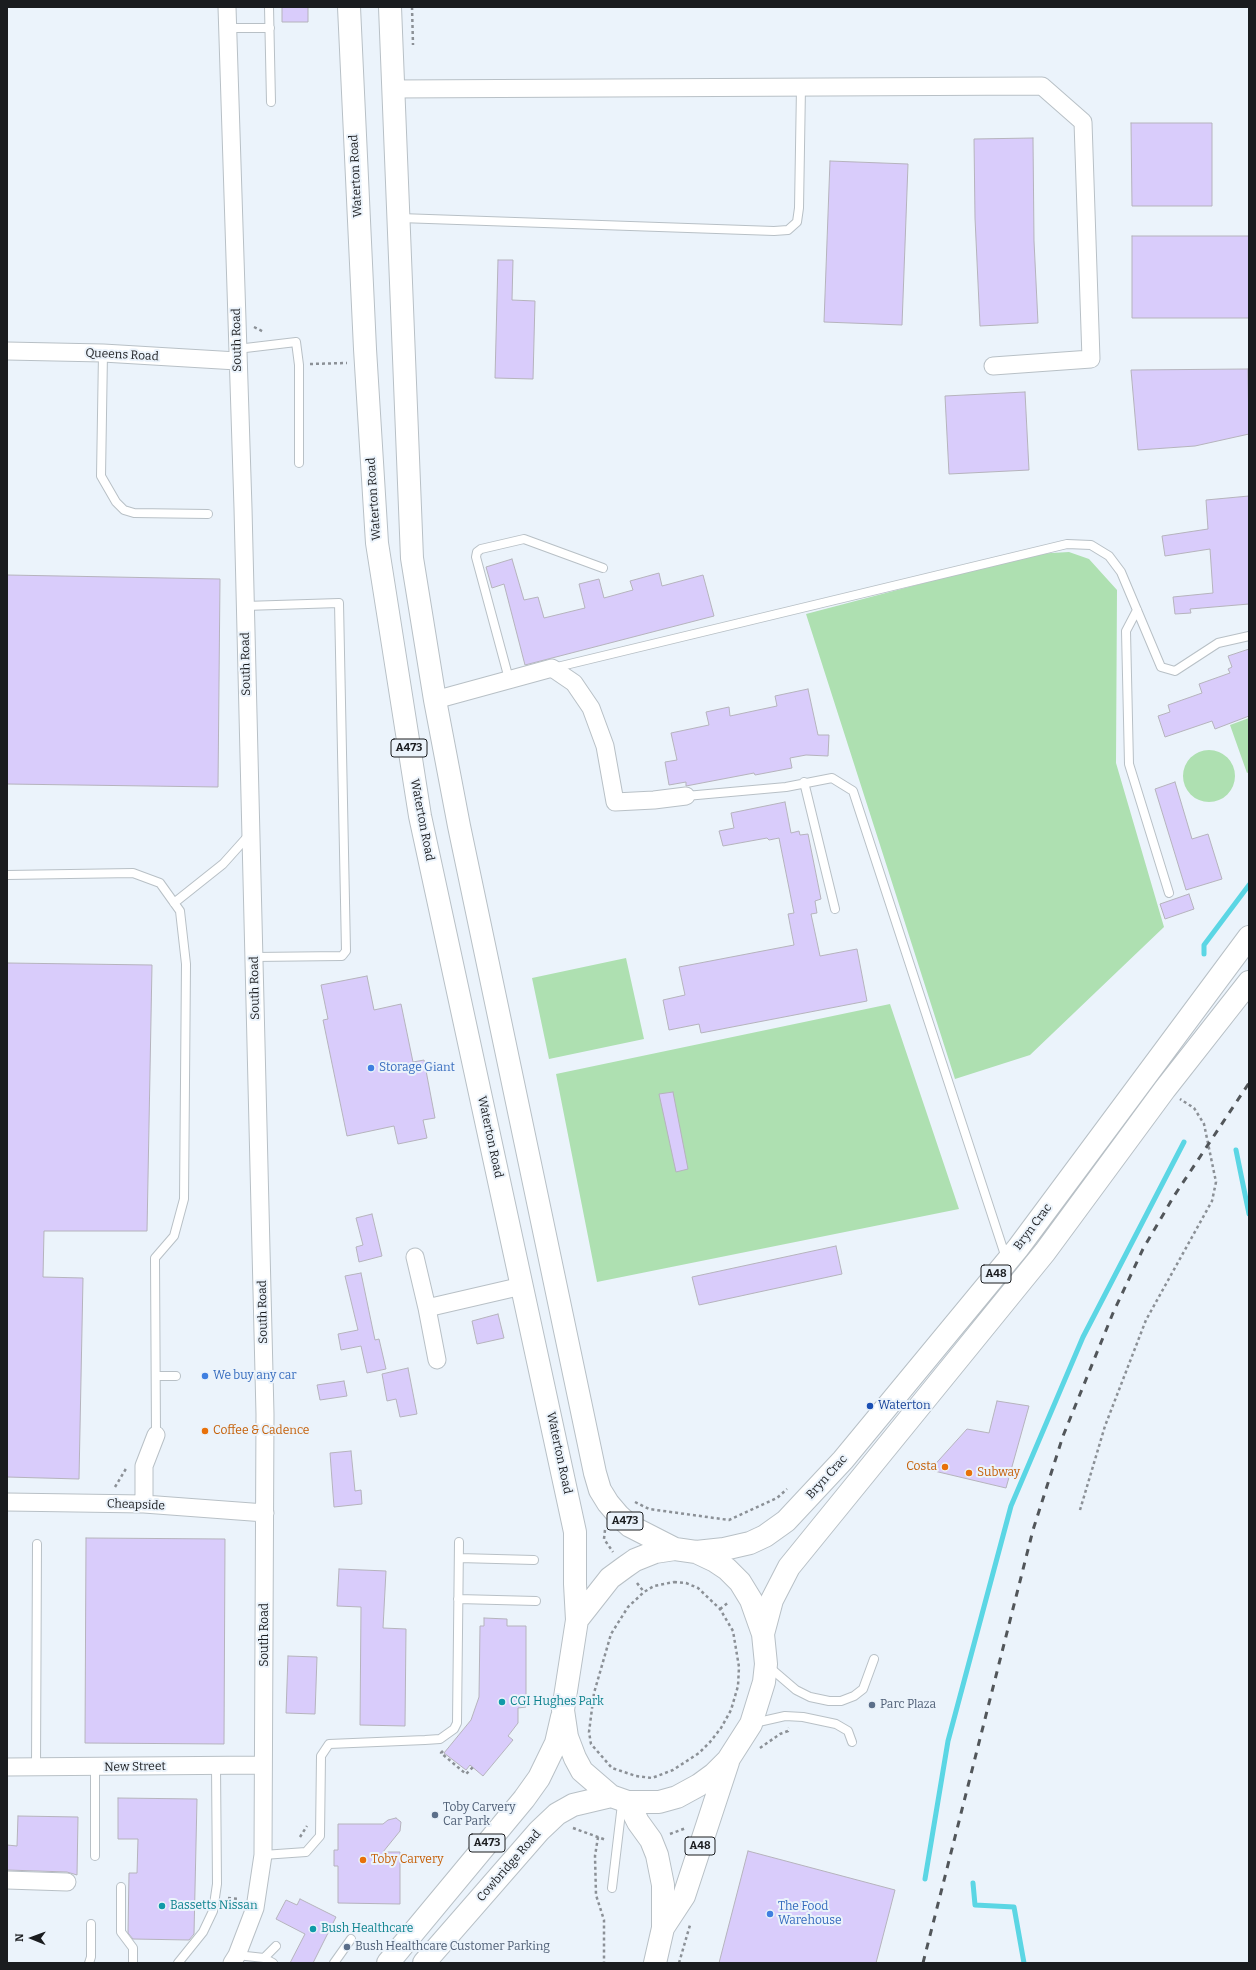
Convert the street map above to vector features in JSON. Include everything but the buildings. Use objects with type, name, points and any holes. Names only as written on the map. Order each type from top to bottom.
[{"type":"main road","name":"Waterton Road","points":[[349,7],[365,349],[377,542],[420,816],[575,1532],[575,1584],[578,1620]]},
{"type":"main road","name":"A473","points":[[390,7],[392,89],[412,558],[435,700],[459,826],[595,1473],[600,1490],[608,1503],[619,1516],[630,1526],[675,1549]]},
{"type":"main road","name":"Bryn Crac","points":[[696,1552],[724,1549],[750,1543],[765,1536],[786,1521],[843,1460],[1007,1262],[1249,937]]},
{"type":"main road","name":"Bryn Crac","points":[[763,1634],[772,1600],[789,1567],[1046,1252],[1165,1088],[1249,982]]},
{"type":"main road","name":"A48","points":[[655,1963],[663,1928],[663,1885],[657,1855],[651,1840],[621,1800],[582,1771],[567,1737],[563,1710],[578,1620],[610,1578],[625,1567],[635,1560],[655,1552],[675,1549],[696,1552],[728,1569],[740,1582],[751,1600],[758,1617],[763,1634],[766,1664],[763,1688],[751,1724],[728,1760],[684,1896],[663,1928]]},
{"type":"main road","name":"A473","points":[[388,1963],[524,1799],[535,1783],[556,1743],[563,1710]]},
{"type":"main road","name":"A48","points":[[621,1800],[659,1802],[677,1797],[699,1785],[728,1760]]},
{"type":"main road","name":"Cowbridge Road","points":[[424,1963],[539,1831],[557,1814],[573,1805],[621,1800]]},
{"type":"street","name":"South Road","points":[[227,7],[251,832],[265,1399],[266,1513],[263,1855],[255,1908],[234,1959]]},
{"type":"street","points":[[392,89],[1042,86],[1083,122],[1091,358],[993,366]]},
{"type":"street","name":"Queens Road","points":[[7,351],[237,355]]},
{"type":"street","points":[[435,700],[552,668],[574,683],[591,708],[605,746],[615,802],[654,800],[686,796]]},
{"type":"street","points":[[415,1257],[437,1360]]},
{"type":"street","points":[[427,1308],[522,1286]]},
{"type":"street","points":[[144,1504],[144,1466],[156,1435]]},
{"type":"street","name":"Cheapside","points":[[7,1502],[144,1504],[266,1513]]},
{"type":"street","name":"New Street","points":[[7,1767],[95,1768],[263,1765]]},
{"type":"street","points":[[7,1880],[67,1882]]},
{"type":"lane","points":[[269,7],[271,102]]},
{"type":"lane","points":[[228,28],[270,28]]},
{"type":"lane","points":[[398,218],[774,231],[788,230],[797,222],[799,208],[801,87]]},
{"type":"lane","points":[[237,355],[296,342],[299,365],[300,463]]},
{"type":"lane","points":[[102,353],[101,476],[116,502],[124,510],[134,513],[208,514]]},
{"type":"lane","points":[[509,679],[476,557],[477,552],[482,549],[524,540],[603,568]]},
{"type":"lane","points":[[552,668],[1067,544],[1091,545],[1109,556],[1121,572],[1160,667],[1175,671],[1218,643],[1249,636]]},
{"type":"lane","points":[[245,606],[339,604],[346,951],[342,956],[254,957]]},
{"type":"lane","points":[[1137,610],[1126,631],[1128,764],[1169,893]]},
{"type":"lane","points":[[686,796],[786,787],[804,782],[832,778],[853,791],[1007,1262]]},
{"type":"lane","points":[[804,782],[835,909]]},
{"type":"lane","points":[[174,903],[223,864],[251,832]]},
{"type":"lane","points":[[7,875],[133,873],[160,883],[180,911],[186,964],[184,1199],[174,1236],[156,1258],[156,1435]]},
{"type":"lane","points":[[156,1376],[176,1376]]},
{"type":"lane","points":[[263,1855],[306,1852],[320,1836],[321,1756],[329,1744],[440,1739],[454,1729],[457,1723],[459,1542]]},
{"type":"lane","points":[[36,1767],[37,1544]]},
{"type":"lane","points":[[459,1558],[534,1560]]},
{"type":"lane","points":[[458,1599],[536,1601]]},
{"type":"lane","points":[[766,1664],[796,1690],[810,1697],[829,1701],[841,1701],[854,1696],[863,1688],[874,1659]]},
{"type":"lane","points":[[751,1724],[785,1716],[803,1717],[836,1724],[848,1731],[852,1742]]},
{"type":"lane","points":[[178,1963],[202,1932],[213,1912],[217,1884],[216,1766]]},
{"type":"lane","points":[[95,1768],[95,1856]]},
{"type":"lane","points":[[612,1888],[621,1800]]},
{"type":"lane","points":[[121,1887],[121,1932],[133,1948],[133,1963]]},
{"type":"lane","points":[[90,1963],[91,1924]]},
{"type":"lane","points":[[334,1963],[351,1939]]},
{"type":"lane","points":[[264,1958],[276,1946]]},
{"type":"lane","points":[[234,1959],[264,1958],[273,1963]]},
{"type":"path","points":[[412,7],[413,51]]},
{"type":"path","points":[[249,325],[264,332],[270,332]]},
{"type":"path","points":[[299,365],[352,363]]},
{"type":"path","points":[[1080,1510],[1105,1426],[1146,1320],[1212,1201],[1216,1182],[1204,1124],[1194,1108],[1165,1088]]},
{"type":"path","points":[[629,1497],[634,1502],[649,1509],[729,1520],[777,1498],[788,1488]]},
{"type":"path","points":[[674,1582],[686,1583],[698,1588],[720,1609],[733,1631],[737,1648],[739,1666],[738,1686],[730,1710],[721,1728],[699,1753],[673,1770],[652,1778],[636,1776],[612,1768],[591,1744],[589,1732],[594,1693],[611,1634],[621,1616],[644,1592],[654,1586],[674,1582]]},
{"type":"path","points":[[758,1749],[780,1734],[788,1731],[792,1717]]},
{"type":"path","points":[[445,1748],[441,1753],[466,1774],[473,1767]]},
{"type":"path","points":[[598,1838],[595,1856],[596,1895],[604,1920],[604,1963]]},
{"type":"path","points":[[679,1963],[691,1922]]},
{"type":"green space","points":[[1069,552],[1089,559],[1117,590],[1116,763],[1164,927],[1030,1055],[955,1079],[806,614],[1034,554]]},
{"type":"green space","points":[[1249,718],[1249,772],[1247,773],[1230,725]]},
{"type":"green space","points":[[1209,750],[1219,752],[1227,758],[1233,766],[1235,776],[1233,786],[1227,794],[1219,800],[1209,802],[1199,800],[1191,794],[1185,786],[1183,776],[1185,766],[1191,758],[1199,752]]},
{"type":"green space","points":[[626,958],[644,1039],[549,1059],[532,978]]},
{"type":"green space","points":[[890,1004],[959,1209],[597,1282],[556,1074]]},
{"type":"waterway","points":[[1204,954],[1204,945],[1249,885]]},
{"type":"waterway","points":[[925,1879],[948,1741],[1011,1506],[1083,1337],[1184,1142]]},
{"type":"waterway","points":[[1236,1150],[1249,1214]]},
{"type":"waterway","points":[[973,1883],[975,1905],[1014,1907],[1024,1963]]},
{"type":"railway","points":[[923,1963],[1033,1530],[1063,1436],[1113,1313],[1143,1249],[1174,1196],[1249,1083]]},
{"type":"place","name":"Storage Giant","points":[[371,1068]]},
{"type":"place","name":"We buy any car","points":[[205,1376]]},
{"type":"place","name":"Waterton","points":[[870,1406]]},
{"type":"place","name":"Coffee & Cadence","points":[[205,1431]]},
{"type":"place","name":"Costa","points":[[945,1467]]},
{"type":"place","name":"Subway","points":[[969,1473]]},
{"type":"place","name":"CGI Hughes Park","points":[[502,1702]]},
{"type":"place","name":"Parc Plaza","points":[[872,1705]]},
{"type":"place","name":"Toby Carvery Car Park","points":[[435,1815]]},
{"type":"place","name":"Toby Carvery","points":[[363,1860]]},
{"type":"place","name":"Bassetts Nissan","points":[[162,1906]]},
{"type":"place","name":"The Food Warehouse","points":[[770,1914]]},
{"type":"place","name":"Bush Healthcare","points":[[313,1929]]},
{"type":"place","name":"Bush Healthcare Customer Parking","points":[[347,1947]]}]
